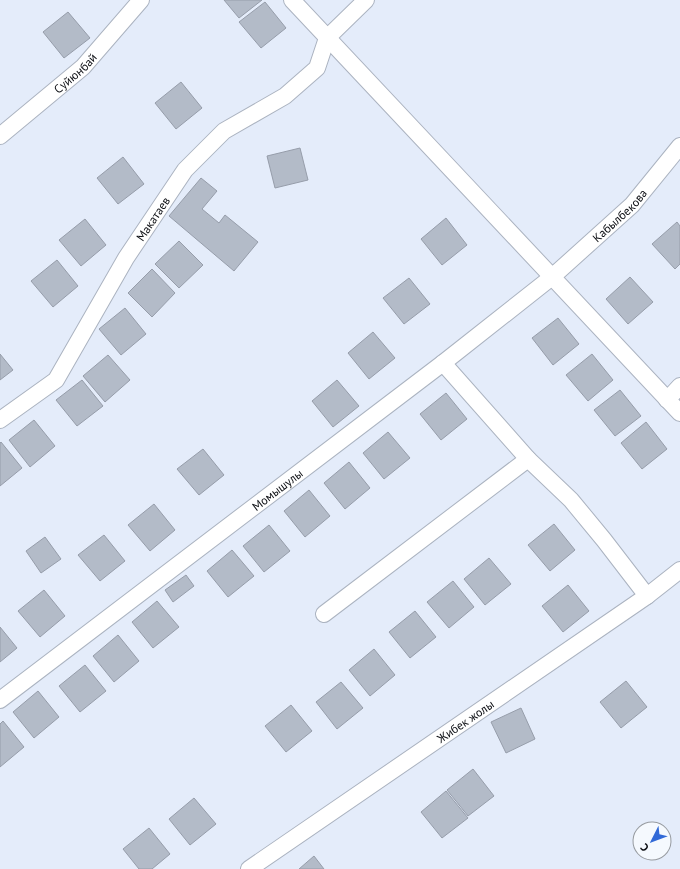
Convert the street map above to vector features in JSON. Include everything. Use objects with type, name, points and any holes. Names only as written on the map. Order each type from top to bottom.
[{"type":"street","name":"Суйюнбай","points":[[0,136],[83,67],[141,0]]},
{"type":"street","points":[[292,0],[680,413]]},
{"type":"street","points":[[327,38],[366,0]]},
{"type":"street","name":"Макатаев","points":[[0,420],[56,380],[126,258],[185,170],[224,130],[285,96],[317,68],[327,38]]},
{"type":"street","name":"Кабылбекова","points":[[552,277],[632,205],[680,146]]},
{"type":"street","name":"Момышулы","points":[[0,700],[443,363],[552,277]]},
{"type":"street","points":[[443,363],[528,459],[570,500],[604,540],[647,596]]},
{"type":"street","points":[[667,400],[680,386]]},
{"type":"street","points":[[324,614],[528,459]]},
{"type":"street","name":"Жибек жолы","points":[[249,869],[647,596],[680,570]]},
{"type":"building","points":[[224,0],[262,0],[239,18]]},
{"type":"building","points":[[265,2],[286,28],[261,48],[239,22]]},
{"type":"building","points":[[68,12],[90,38],[64,58],[43,32]]},
{"type":"building","points":[[181,82],[202,108],[176,129],[155,103]]},
{"type":"building","points":[[300,148],[308,180],[275,188],[267,156]]},
{"type":"building","points":[[123,157],[144,184],[118,204],[97,178]]},
{"type":"building","points":[[201,178],[217,191],[202,209],[219,223],[225,215],[258,242],[234,271],[169,216]]},
{"type":"building","points":[[446,218],[467,245],[442,265],[421,239]]},
{"type":"building","points":[[85,219],[106,245],[81,266],[59,240]]},
{"type":"building","points":[[677,222],[680,226],[680,264],[675,269],[652,244]]},
{"type":"building","points":[[179,241],[203,265],[179,288],[155,264]]},
{"type":"building","points":[[57,260],[78,286],[53,307],[31,281]]},
{"type":"building","points":[[152,269],[175,293],[152,317],[128,293]]},
{"type":"building","points":[[630,277],[653,302],[628,324],[606,299]]},
{"type":"building","points":[[409,278],[430,304],[404,324],[383,298]]},
{"type":"building","points":[[125,308],[146,334],[121,355],[99,329]]},
{"type":"building","points":[[558,318],[579,344],[553,365],[532,338]]},
{"type":"building","points":[[373,332],[395,358],[369,379],[348,353]]},
{"type":"building","points":[[0,354],[13,370],[0,380]]},
{"type":"building","points":[[592,354],[613,380],[588,401],[566,375]]},
{"type":"building","points":[[108,355],[130,380],[105,402],[83,376]]},
{"type":"building","points":[[82,380],[103,406],[77,426],[56,400]]},
{"type":"building","points":[[337,380],[359,406],[333,427],[312,401]]},
{"type":"building","points":[[620,390],[641,416],[615,436],[594,410]]},
{"type":"building","points":[[446,393],[467,419],[441,440],[420,414]]},
{"type":"building","points":[[34,420],[55,446],[30,467],[9,440]]},
{"type":"building","points":[[646,422],[667,449],[642,469],[621,443]]},
{"type":"building","points":[[388,432],[410,458],[384,479],[363,453]]},
{"type":"building","points":[[1,442],[22,468],[0,486],[0,443]]},
{"type":"building","points":[[203,449],[224,475],[199,495],[177,469]]},
{"type":"building","points":[[349,462],[370,488],[345,509],[324,483]]},
{"type":"building","points":[[309,490],[330,516],[305,537],[284,511]]},
{"type":"building","points":[[154,504],[175,530],[150,551],[128,525]]},
{"type":"building","points":[[554,524],[575,550],[550,571],[528,545]]},
{"type":"building","points":[[269,525],[290,551],[264,572],[243,546]]},
{"type":"building","points":[[104,535],[125,561],[100,581],[78,555]]},
{"type":"building","points":[[45,537],[61,559],[41,573],[26,551]]},
{"type":"building","points":[[232,550],[254,576],[228,597],[207,571]]},
{"type":"building","points":[[489,558],[511,584],[485,605],[464,579]]},
{"type":"building","points":[[186,575],[194,586],[173,602],[165,590]]},
{"type":"building","points":[[453,581],[474,607],[449,628],[427,602]]},
{"type":"building","points":[[568,585],[589,611],[563,632],[542,606]]},
{"type":"building","points":[[44,590],[65,616],[40,637],[18,611]]},
{"type":"building","points":[[157,601],[179,627],[153,648],[132,622]]},
{"type":"building","points":[[415,611],[436,637],[410,658],[389,632]]},
{"type":"building","points":[[0,627],[17,648],[0,662]]},
{"type":"building","points":[[118,635],[139,661],[114,682],[93,656]]},
{"type":"building","points":[[374,649],[395,675],[370,696],[349,670]]},
{"type":"building","points":[[85,665],[106,691],[80,712],[59,686]]},
{"type":"building","points":[[626,681],[647,707],[621,728],[600,702]]},
{"type":"building","points":[[341,682],[363,708],[337,729],[316,702]]},
{"type":"building","points":[[38,691],[59,717],[34,738],[13,712]]},
{"type":"building","points":[[291,705],[312,731],[286,752],[265,726]]},
{"type":"building","points":[[521,708],[535,739],[506,753],[491,722]]},
{"type":"building","points":[[3,721],[24,747],[0,767],[0,724]]},
{"type":"building","points":[[473,769],[494,796],[468,816],[447,790]]},
{"type":"building","points":[[446,791],[468,818],[442,838],[421,812]]},
{"type":"building","points":[[194,798],[216,824],[190,845],[169,819]]},
{"type":"building","points":[[149,828],[170,854],[152,869],[139,869],[123,849]]},
{"type":"building","points":[[314,856],[324,869],[299,869]]}]
